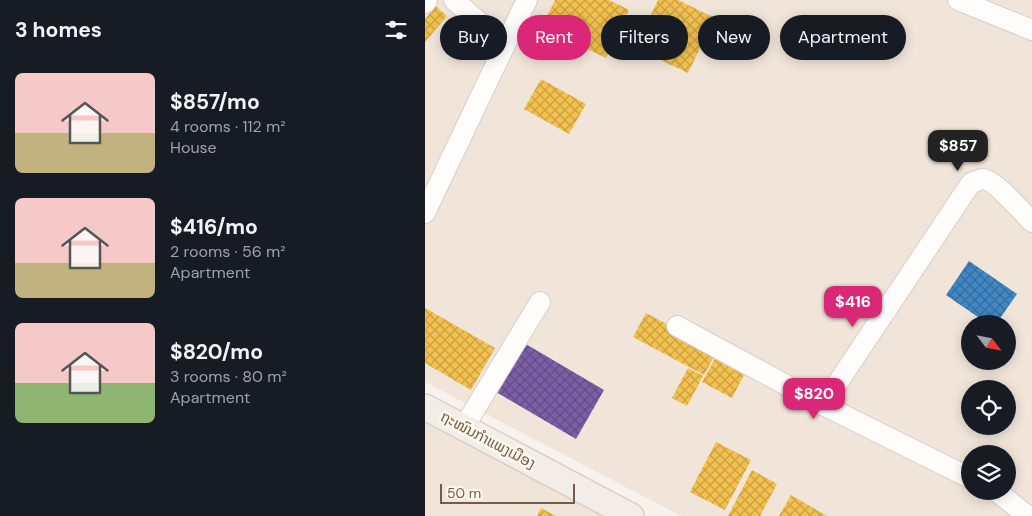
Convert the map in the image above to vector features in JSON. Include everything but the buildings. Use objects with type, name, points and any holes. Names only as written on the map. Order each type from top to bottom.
[{"type":"main road","name":"ຖະໜົນກຳແພງເມືອງ","points":[[425,407],[615,512]]},
{"type":"street","points":[[454,0],[471,15]]},
{"type":"street","points":[[507,41],[527,0]]},
{"type":"street","points":[[958,0],[1032,30]]},
{"type":"street","points":[[425,213],[498,60]]},
{"type":"street","points":[[823,405],[971,183],[981,179],[990,182],[1032,222]]},
{"type":"street","points":[[464,427],[541,302]]},
{"type":"street","points":[[677,326],[823,405],[961,474]]},
{"type":"street","points":[[1008,500],[1028,516]]},
{"type":"shaded area","points":[[425,0],[1032,0],[1032,516],[681,516],[425,382]]},
{"type":"shaded area","points":[[425,407],[605,516],[425,516]]}]
